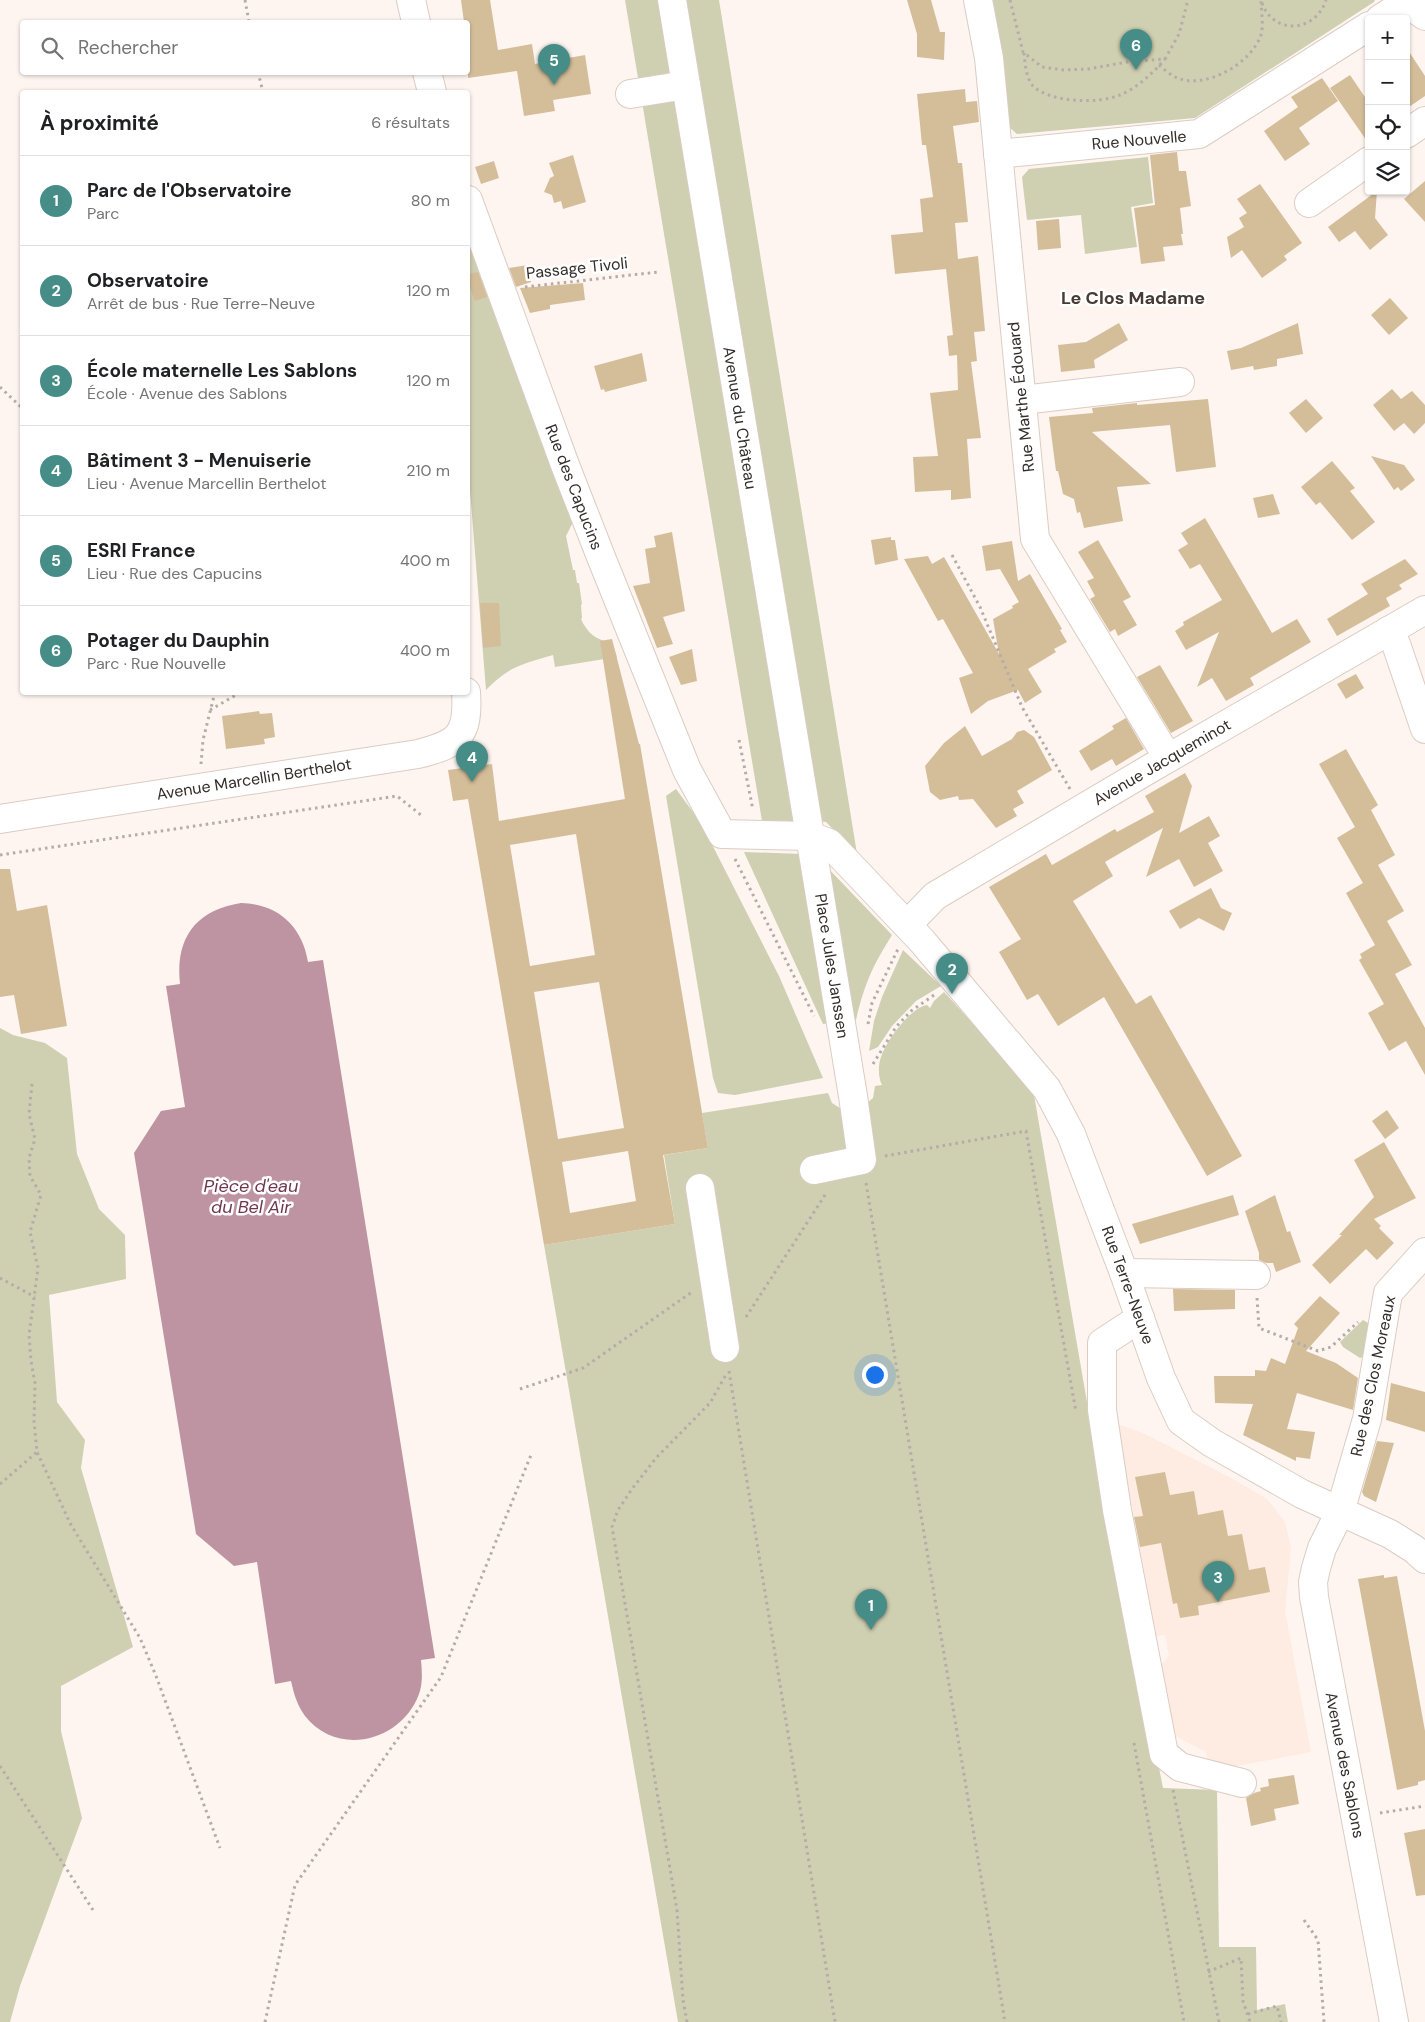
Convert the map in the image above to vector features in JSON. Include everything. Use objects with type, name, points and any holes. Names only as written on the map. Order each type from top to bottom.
[{"type":"street","points":[[412,0],[416,20]]},
{"type":"street","name":"Avenue du Château","points":[[672,0],[810,836]]},
{"type":"street","name":"Rue Marthe Édouard","points":[[978,0],[989,58],[1035,539],[1168,758]]},
{"type":"street","points":[[1390,15],[1411,6]]},
{"type":"street","name":"Rue Nouvelle","points":[[998,154],[1199,134],[1365,29]]},
{"type":"street","points":[[428,75],[432,90]]},
{"type":"street","points":[[630,94],[686,85]]},
{"type":"street","points":[[1410,131],[1425,121]]},
{"type":"street","points":[[1309,203],[1365,163]]},
{"type":"street","name":"Rue des Capucins","points":[[470,206],[564,465],[687,770],[722,834]]},
{"type":"street","points":[[1022,400],[1180,382]]},
{"type":"street","name":"Avenue Jacqueminot","points":[[907,925],[935,896],[1168,758],[1425,610]]},
{"type":"street","points":[[1388,631],[1396,644],[1425,728]]},
{"type":"street","name":"Avenue Marcellin Berthelot","points":[[0,819],[418,754],[440,748],[458,738],[465,725],[466,695]]},
{"type":"street","points":[[722,834],[810,836],[829,843],[907,925]]},
{"type":"street","name":"Place Jules Janssen","points":[[810,836],[862,1160]]},
{"type":"street","name":"Rue Terre-Neuve","points":[[907,925],[1047,1089],[1071,1134],[1124,1273],[1161,1378],[1181,1421],[1212,1443],[1302,1494],[1390,1534],[1414,1549],[1425,1559]]},
{"type":"street","points":[[822,1179],[862,1160]]},
{"type":"street","points":[[700,1188],[727,1359]]},
{"type":"street","name":"Rue des Clos Moreaux","points":[[1340,1512],[1367,1419],[1388,1293],[1425,1252]]},
{"type":"street","points":[[1124,1273],[1256,1275]]},
{"type":"street","points":[[1140,1318],[1102,1344],[1102,1410],[1117,1510],[1164,1754],[1180,1767],[1242,1783]]},
{"type":"street","name":"Avenue des Sablons","points":[[1340,1512],[1322,1548],[1313,1582],[1314,1597],[1394,2022]]},
{"type":"path","points":[[245,0],[249,20]]},
{"type":"path","points":[[1010,0],[1027,74],[1033,86],[1048,94],[1068,100],[1093,101],[1120,95],[1151,75],[1165,59],[1179,34],[1188,0]]},
{"type":"path","points":[[1159,66],[1175,77],[1201,81],[1211,78],[1242,61],[1250,54],[1261,34],[1261,0]]},
{"type":"path","points":[[1261,0],[1270,17],[1279,23],[1289,26],[1309,23],[1324,8],[1326,0]]},
{"type":"path","points":[[1023,52],[1042,67],[1064,70],[1165,59]]},
{"type":"path","points":[[259,75],[262,90]]},
{"type":"path","name":"Passage Tivoli","points":[[499,289],[658,272]]},
{"type":"path","points":[[0,387],[20,406]]},
{"type":"path","points":[[952,555],[980,607],[1022,707],[1081,810]]},
{"type":"path","points":[[202,787],[200,765],[214,695]]},
{"type":"path","points":[[210,710],[236,695]]},
{"type":"path","points":[[739,740],[757,835]]},
{"type":"path","points":[[0,855],[398,796],[421,815]]},
{"type":"path","points":[[722,834],[814,1018]]},
{"type":"path","points":[[866,1031],[872,1004],[907,925]]},
{"type":"path","points":[[853,1096],[896,1027],[911,1011],[943,989],[959,984]]},
{"type":"path","points":[[32,1084],[30,1114],[35,1138],[30,1158],[30,1176],[40,1195],[38,1209],[30,1232],[38,1268],[30,1335],[31,1361],[35,1383],[34,1421],[37,1452],[71,1525],[140,1638],[220,1848]]},
{"type":"path","points":[[1005,2022],[862,1160],[1026,1131],[1076,1415]]},
{"type":"path","points":[[687,2022],[683,2000],[677,1910],[612,1527],[618,1510],[632,1488],[656,1458],[710,1403],[727,1359],[822,1179]]},
{"type":"path","points":[[1256,1275],[1259,1328],[1318,1350],[1331,1347]]},
{"type":"path","points":[[0,1278],[35,1297]]},
{"type":"path","points":[[520,1389],[583,1368],[694,1291]]},
{"type":"path","points":[[727,1359],[835,2022]]},
{"type":"path","points":[[0,1484],[37,1452]]},
{"type":"path","points":[[265,2022],[295,1885],[442,1677],[531,1455]]},
{"type":"path","points":[[1133,1738],[1184,2022]]},
{"type":"path","points":[[0,1766],[93,1910]]},
{"type":"path","points":[[1408,1808],[1425,1806]]},
{"type":"path","points":[[1304,1920],[1318,1940],[1324,2022]]},
{"type":"path","points":[[1219,2022],[1208,1972],[1241,1958],[1243,2001],[1250,2022]]},
{"type":"path","points":[[1248,2014],[1277,2006],[1281,2022]]},
{"type":"shaded area","points":[[1117,1424],[1143,1433],[1233,1479],[1267,1499],[1285,1522],[1291,1548],[1285,1611],[1311,1752],[1210,1771],[1206,1752],[1175,1736],[1161,1665],[1169,1656],[1165,1635],[1156,1636]]},
{"type":"green space","points":[[625,0],[663,0],[797,821],[762,821]]},
{"type":"green space","points":[[681,0],[719,0],[857,854],[826,822],[818,821]]},
{"type":"green space","points":[[991,0],[1375,0],[1195,118],[1017,134],[1009,127],[998,27]]},
{"type":"green space","points":[[1148,157],[1153,203],[1131,207],[1137,247],[1085,254],[1081,215],[1027,220],[1022,177],[1029,169]]},
{"type":"green space","points":[[470,245],[573,522],[566,536],[573,570],[575,570],[577,583],[579,583],[582,604],[581,619],[586,628],[597,638],[612,642],[617,657],[555,667],[553,655],[509,671],[486,690],[470,490]]},
{"type":"green space","points":[[676,789],[701,823],[779,976],[823,1078],[735,1095],[718,1093],[713,1078],[666,796]]},
{"type":"green space","points":[[744,852],[802,854],[830,1023],[823,1024]]},
{"type":"green space","points":[[824,864],[892,935],[879,956],[870,976],[862,996],[856,1020],[850,1019]]},
{"type":"green space","points":[[903,950],[941,986],[916,1001],[892,1026],[878,1047],[869,1051],[874,1021],[882,997]]},
{"type":"green space","points":[[944,992],[1033,1089],[1088,1408],[1163,1788],[1217,1790],[1219,1947],[1256,1947],[1257,2010],[1285,2004],[1288,2022],[678,2022],[544,1245],[675,1224],[664,1155],[708,1148],[702,1113],[828,1093],[832,1103],[840,1108],[866,1104],[873,1098],[875,1086],[882,1085],[879,1075],[880,1060],[893,1034],[913,1012],[927,1005],[930,1008],[934,1001]]},
{"type":"green space","points":[[0,1028],[13,1035],[45,1043],[67,1058],[77,1154],[99,1209],[125,1235],[126,1279],[49,1295],[57,1402],[85,1440],[81,1468],[133,1647],[61,1686],[61,1731],[82,1818],[20,1986],[10,2022],[0,2022]]},
{"type":"green space","points":[[1363,1320],[1370,1324],[1364,1356],[1360,1358],[1343,1347],[1340,1342]]},
{"type":"water","name":"Pièce d'eau du Bel Air","points":[[241,903],[254,904],[266,908],[286,919],[300,938],[308,962],[323,960],[435,1658],[421,1660],[422,1677],[420,1690],[411,1710],[399,1723],[384,1733],[368,1738],[351,1740],[334,1737],[319,1729],[302,1712],[291,1681],[275,1684],[257,1562],[234,1566],[196,1534],[134,1153],[161,1111],[185,1107],[166,986],[180,984],[179,968],[185,940],[191,929],[211,912]]},
{"type":"building","points":[[461,0],[490,0],[498,50],[532,44],[535,64],[585,55],[591,94],[553,100],[555,111],[524,116],[517,71],[468,78],[468,75],[470,75],[470,20],[464,20]]},
{"type":"building","points":[[907,0],[931,0],[940,32],[945,32],[944,60],[917,57],[917,34]]},
{"type":"building","points":[[1410,53],[1425,76],[1425,96],[1410,106]]},
{"type":"building","points":[[1350,75],[1365,97],[1365,138],[1330,88]]},
{"type":"building","points":[[1322,78],[1338,101],[1299,128],[1310,144],[1285,161],[1264,131],[1298,107],[1291,97]]},
{"type":"building","points":[[965,89],[966,102],[977,101],[979,122],[953,126],[958,163],[962,163],[968,222],[955,223],[958,259],[978,256],[985,331],[974,332],[977,361],[971,362],[981,438],[967,439],[971,498],[951,500],[951,490],[915,492],[913,457],[938,456],[930,393],[958,390],[957,355],[949,356],[947,336],[953,335],[946,269],[895,274],[891,235],[923,232],[920,199],[933,197],[926,145],[922,145],[917,94]]},
{"type":"building","points":[[1177,152],[1179,171],[1186,171],[1191,206],[1180,208],[1183,245],[1163,247],[1165,261],[1141,264],[1134,208],[1155,205],[1150,155]]},
{"type":"building","points":[[573,155],[586,202],[563,209],[561,201],[554,203],[552,195],[544,192],[550,178],[554,176],[549,163]]},
{"type":"building","points":[[494,161],[499,178],[481,184],[475,167]]},
{"type":"building","points":[[1425,181],[1425,222],[1404,199]]},
{"type":"building","points":[[1260,184],[1302,243],[1284,256],[1287,260],[1262,278],[1242,250],[1231,258],[1227,237],[1244,227],[1239,218],[1247,213],[1237,199]]},
{"type":"building","points":[[1372,195],[1377,195],[1375,218],[1388,235],[1370,250],[1355,231],[1339,242],[1328,227]]},
{"type":"building","points":[[1059,219],[1061,248],[1038,250],[1036,221]]},
{"type":"building","points":[[528,265],[531,282],[516,287],[509,268]]},
{"type":"building","points":[[478,272],[487,297],[475,301],[470,288],[470,274]]},
{"type":"building","points":[[583,283],[585,300],[550,305],[550,309],[530,313],[520,288]]},
{"type":"building","points":[[1390,298],[1408,318],[1389,335],[1371,315]]},
{"type":"building","points":[[1119,323],[1128,340],[1094,360],[1095,368],[1061,372],[1058,345],[1086,342]]},
{"type":"building","points":[[1298,323],[1303,354],[1277,359],[1277,366],[1254,370],[1253,366],[1231,370],[1227,351],[1241,348]]},
{"type":"building","points":[[642,353],[647,381],[605,392],[604,389],[601,390],[594,366]]},
{"type":"building","points":[[1392,389],[1401,399],[1412,391],[1425,405],[1425,423],[1414,434],[1404,423],[1394,431],[1373,405]]},
{"type":"building","points":[[1208,399],[1216,467],[1176,472],[1170,425],[1092,432],[1151,484],[1117,487],[1123,521],[1084,528],[1080,512],[1077,513],[1074,499],[1063,494],[1058,471],[1056,471],[1049,417],[1093,413],[1092,408],[1137,403],[1137,405]]},
{"type":"building","points":[[1306,399],[1323,418],[1306,433],[1289,413]]},
{"type":"building","points":[[1371,456],[1404,465],[1415,480],[1401,491],[1398,487],[1394,490]]},
{"type":"building","points":[[1332,461],[1355,488],[1350,491],[1375,522],[1352,540],[1320,502],[1316,505],[1301,487]]},
{"type":"building","points":[[1273,494],[1280,514],[1258,518],[1253,498]]},
{"type":"building","points":[[1205,518],[1272,633],[1297,619],[1311,642],[1250,678],[1254,685],[1226,701],[1212,678],[1197,687],[1219,632],[1186,650],[1175,631],[1184,625],[1183,622],[1222,600],[1200,564],[1190,569],[1178,550],[1188,544],[1181,533]]},
{"type":"building","points":[[672,532],[685,611],[663,617],[673,644],[657,648],[633,586],[650,583],[645,549],[656,547],[654,536]]},
{"type":"building","points":[[891,537],[891,540],[895,540],[898,560],[875,565],[871,540]]},
{"type":"building","points":[[1098,540],[1131,597],[1123,601],[1137,625],[1118,636],[1115,629],[1110,632],[1090,599],[1095,596],[1087,581],[1094,578],[1078,552]]},
{"type":"building","points":[[1012,541],[1018,581],[1030,574],[1062,629],[1060,630],[1067,642],[1054,649],[1056,652],[1028,669],[1042,692],[1025,703],[1018,690],[988,701],[971,714],[959,678],[973,673],[943,619],[938,621],[904,559],[928,556],[932,564],[944,557],[999,654],[993,619],[1013,608],[1012,606],[1019,602],[1000,569],[986,571],[982,546]]},
{"type":"building","points":[[1405,559],[1418,574],[1399,585],[1402,589],[1386,598],[1390,606],[1337,636],[1327,619],[1368,594],[1361,584]]},
{"type":"building","points":[[480,603],[499,603],[501,646],[483,648]]},
{"type":"building","points":[[612,639],[640,744],[708,1148],[663,1155],[675,1224],[544,1245],[468,799],[453,801],[448,770],[492,764],[499,821],[625,799],[600,641]],"holes":[[[576,834],[595,955],[530,966],[510,845]],[[599,982],[624,1128],[558,1139],[534,992]],[[628,1151],[636,1201],[570,1213],[562,1162]]]},
{"type":"building","points":[[692,649],[697,681],[681,685],[669,657]]},
{"type":"building","points":[[1160,665],[1193,721],[1171,733],[1137,677]]},
{"type":"building","points":[[1356,674],[1364,688],[1346,699],[1337,684]]},
{"type":"building","points":[[259,711],[260,714],[272,713],[275,737],[264,739],[265,744],[226,749],[222,716]]},
{"type":"building","points":[[1126,718],[1144,749],[1116,766],[1112,759],[1091,771],[1079,751],[1114,729],[1112,726]]},
{"type":"building","points":[[965,726],[982,756],[1012,739],[1017,732],[1024,730],[1034,737],[1052,770],[1017,791],[1024,803],[1013,809],[1017,816],[996,828],[973,799],[959,800],[958,796],[940,800],[930,792],[925,766],[944,743]]},
{"type":"building","points":[[1346,749],[1378,805],[1371,810],[1395,855],[1378,865],[1404,911],[1387,921],[1412,965],[1395,974],[1425,1028],[1425,1075],[1406,1041],[1389,1051],[1368,1013],[1384,1004],[1359,960],[1362,958],[1360,954],[1375,945],[1346,893],[1363,883],[1337,838],[1355,827],[1319,764]]},
{"type":"building","points":[[1185,773],[1192,786],[1179,833],[1209,816],[1220,836],[1208,843],[1223,871],[1194,887],[1179,859],[1146,877],[1163,828],[1105,862],[1113,876],[1073,901],[1136,1004],[1151,995],[1242,1156],[1207,1176],[1104,997],[1058,1026],[1038,994],[1027,1000],[999,952],[1021,939],[989,887],[1046,854],[1052,865],[1115,829],[1117,832],[1154,812],[1145,796]]},
{"type":"building","points":[[0,869],[10,869],[17,911],[47,905],[67,1026],[21,1034],[14,995],[0,997]]},
{"type":"building","points":[[1211,888],[1221,908],[1232,913],[1224,931],[1199,918],[1180,929],[1169,911]]},
{"type":"building","points":[[1387,1110],[1399,1128],[1385,1139],[1372,1121]]},
{"type":"building","points":[[1384,1142],[1416,1198],[1374,1219],[1381,1226],[1379,1228],[1394,1243],[1377,1260],[1366,1249],[1330,1284],[1312,1265],[1342,1235],[1339,1235],[1374,1197],[1354,1160]]},
{"type":"building","points":[[1233,1195],[1239,1215],[1140,1244],[1132,1224]]},
{"type":"building","points":[[1275,1195],[1287,1232],[1290,1231],[1301,1262],[1276,1272],[1273,1263],[1259,1260],[1259,1253],[1245,1211]]},
{"type":"building","points":[[1173,1289],[1235,1290],[1235,1309],[1174,1311]]},
{"type":"building","points":[[1320,1296],[1340,1313],[1306,1351],[1336,1363],[1358,1378],[1353,1410],[1297,1393],[1287,1429],[1315,1432],[1310,1459],[1296,1457],[1296,1461],[1243,1435],[1253,1404],[1215,1403],[1214,1376],[1255,1376],[1255,1370],[1266,1371],[1271,1358],[1285,1364],[1298,1328],[1294,1324]]},
{"type":"building","points":[[1391,1383],[1425,1392],[1425,1432],[1386,1420]]},
{"type":"building","points":[[1377,1441],[1394,1443],[1376,1502],[1364,1496],[1362,1492]]},
{"type":"building","points":[[1165,1472],[1170,1495],[1194,1491],[1198,1515],[1223,1510],[1228,1536],[1242,1534],[1249,1570],[1265,1567],[1270,1592],[1198,1606],[1199,1615],[1180,1618],[1177,1603],[1173,1604],[1161,1543],[1140,1547],[1134,1517],[1143,1516],[1135,1477]]},
{"type":"building","points":[[1384,1575],[1384,1578],[1397,1576],[1425,1731],[1425,1780],[1418,1782],[1418,1785],[1397,1790],[1358,1579]]},
{"type":"building","points":[[1294,1775],[1299,1804],[1274,1809],[1276,1820],[1251,1826],[1246,1798],[1261,1791],[1260,1788],[1269,1786],[1268,1779]]},
{"type":"building","points":[[1425,1829],[1425,1895],[1416,1896],[1404,1833]]},
{"type":"place","name":"Potager du Dauphin","points":[[1136,70]]},
{"type":"place","name":"ESRI France","points":[[554,85]]},
{"type":"place","name":"Bâtiment 3 - Menuiserie","points":[[472,782]]},
{"type":"place","name":"Observatoire","points":[[952,994]]},
{"type":"place","name":"École maternelle Les Sablons","points":[[1218,1602]]},
{"type":"place","name":"Parc de l'Observatoire","points":[[871,1630]]},
{"type":"district","name":"Le Clos Madame","points":[[1133,298]]}]
